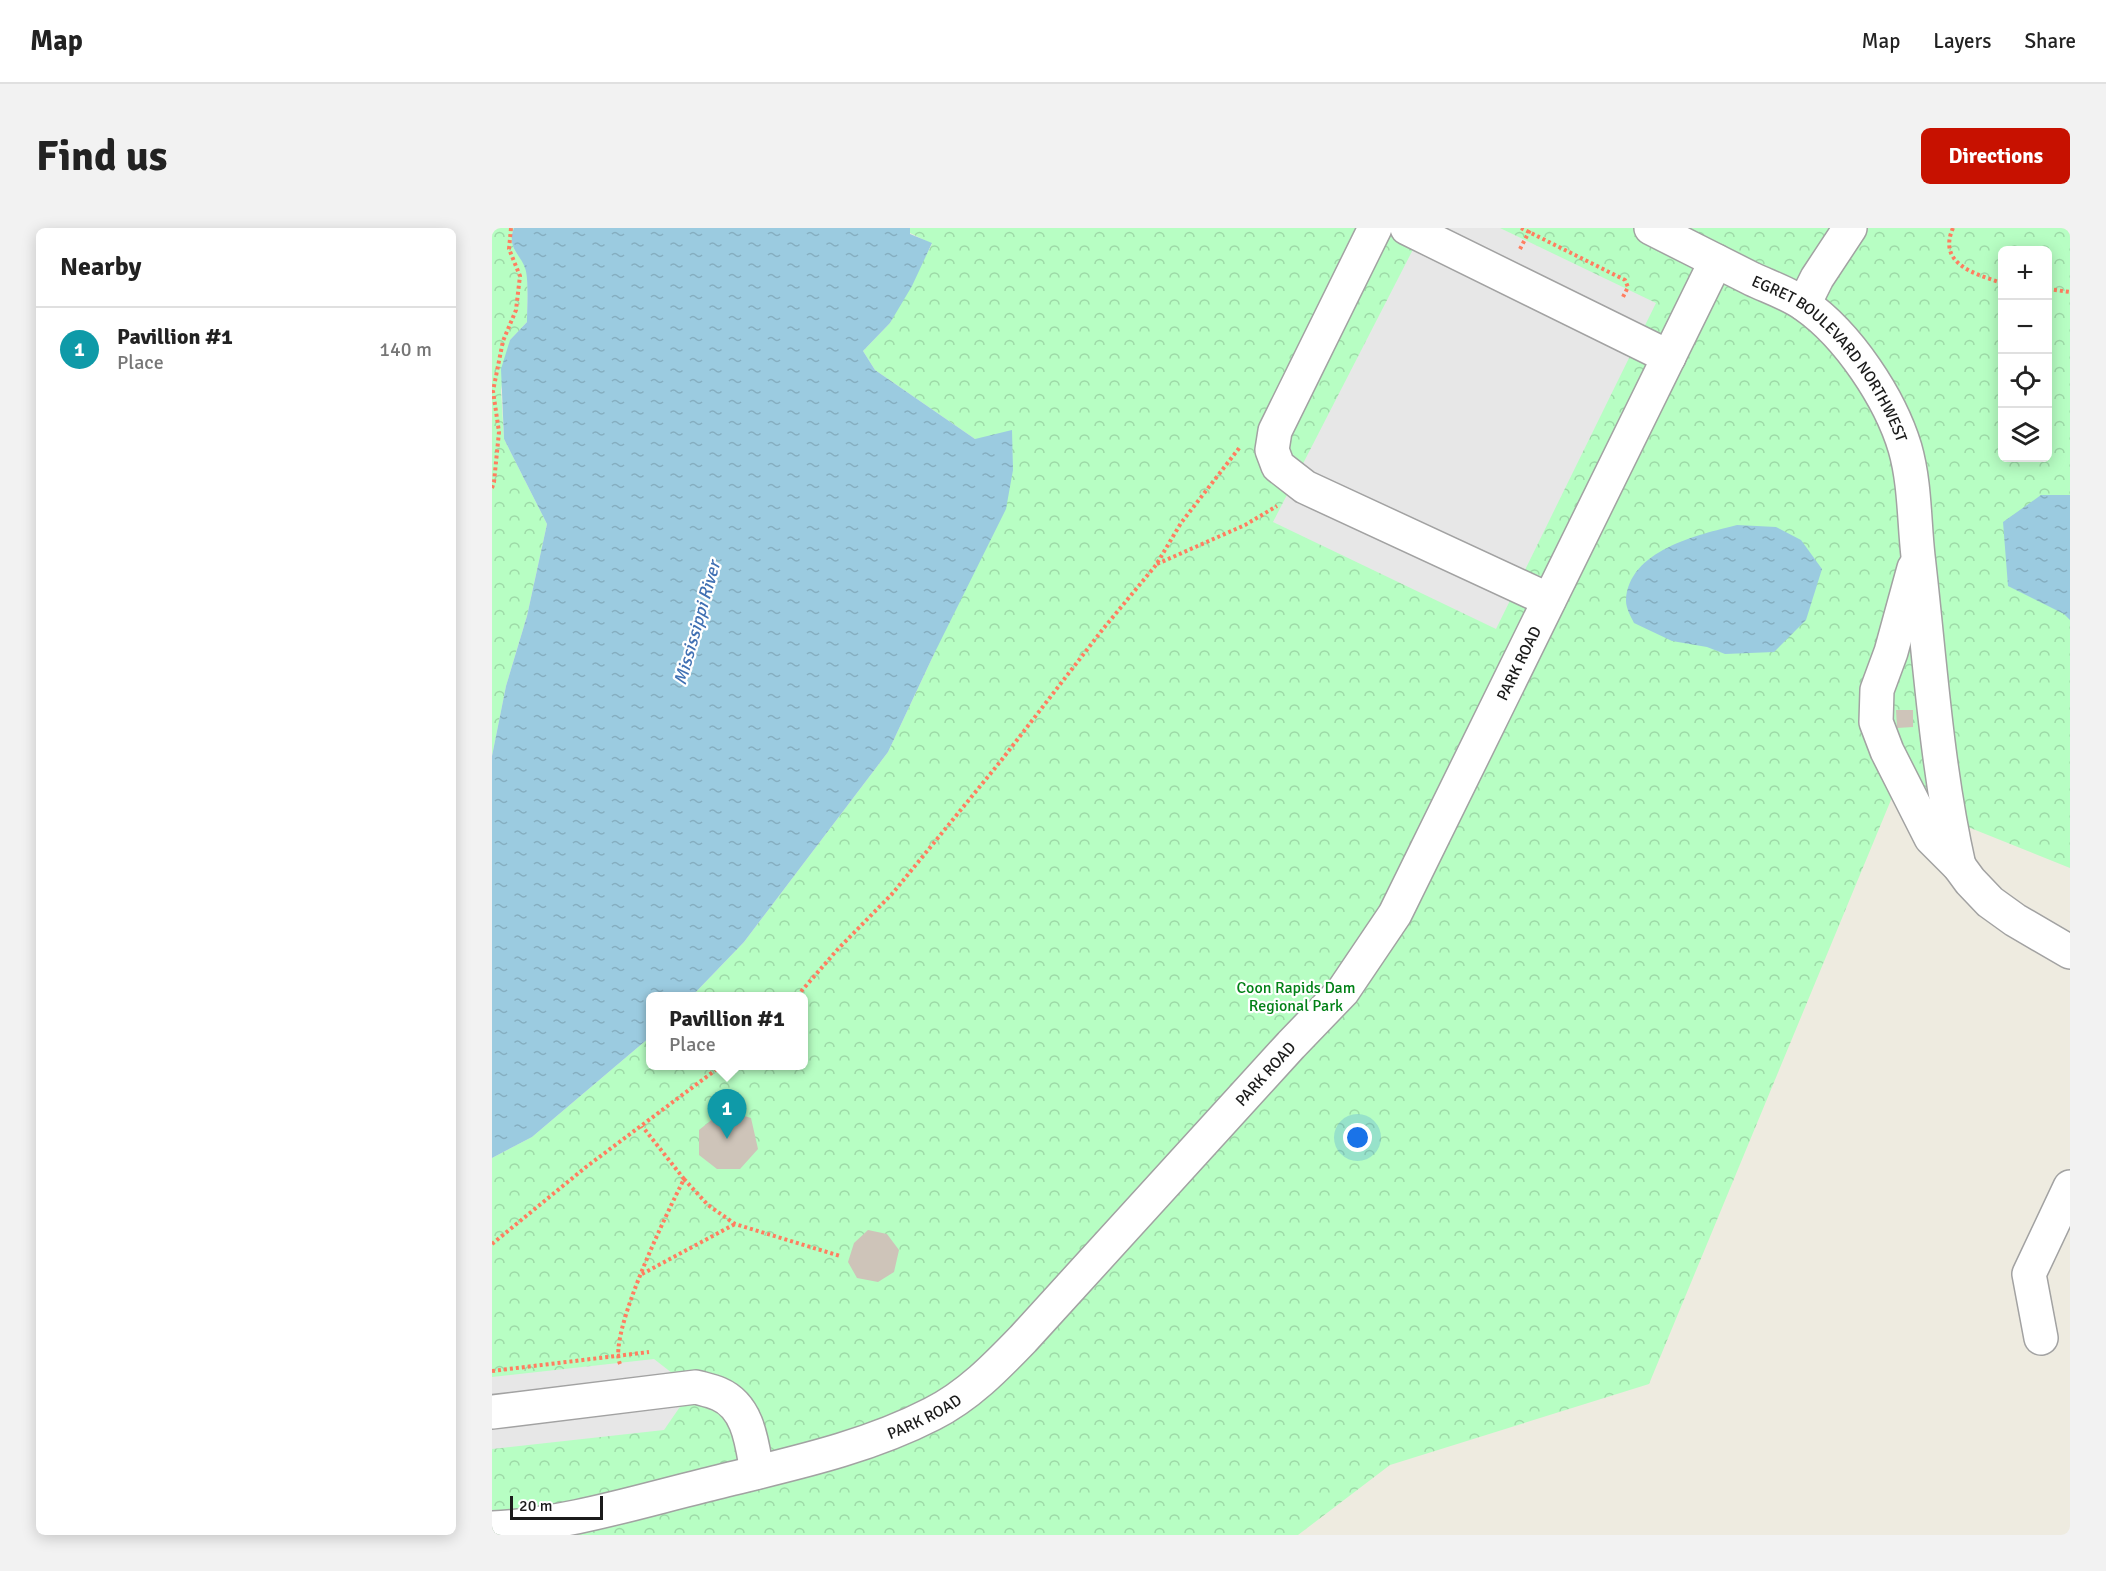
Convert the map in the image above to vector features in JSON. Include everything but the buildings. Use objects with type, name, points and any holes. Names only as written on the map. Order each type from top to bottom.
[{"type":"street","points":[[1375,228],[1275,431],[1272,450],[1278,466],[1305,487],[1549,600]]},
{"type":"street","points":[[1407,228],[1669,357]]},
{"type":"street","name":"EGRET BOULEVARD NORTHWEST","points":[[1651,228],[1804,303],[1840,335],[1867,371],[1892,415],[1905,448],[1915,502],[1918,553],[1947,812],[1959,866]]},
{"type":"street","points":[[1804,303],[1817,278],[1850,228]]},
{"type":"street","name":"PARK ROAD","points":[[492,1528],[514,1527],[602,1512],[849,1449],[933,1414],[982,1381],[1343,991],[1395,914],[1716,261]]},
{"type":"street","name":"EGRET BOULEVARD NORTHWEST","points":[[1918,553],[1891,652],[1877,690],[1876,722],[1887,751],[1931,838],[1959,866],[1970,881],[1990,902],[2035,932],[2070,951]]},
{"type":"street","points":[[2040,1338],[2029,1274],[2070,1187]]},
{"type":"street","points":[[492,1412],[696,1387],[720,1394],[738,1410],[750,1432],[757,1472]]},
{"type":"path","points":[[492,488],[499,432],[493,391],[503,341],[516,310],[520,276],[509,249],[511,228]]},
{"type":"path","points":[[1521,228],[1625,280],[1628,287],[1609,327]]},
{"type":"path","points":[[1953,228],[1949,236],[1948,248],[1953,259],[1974,273],[1998,281]]},
{"type":"path","points":[[2052,290],[2070,292]]},
{"type":"path","points":[[800,992],[922,859],[1156,565],[1188,514],[1240,446]]},
{"type":"path","points":[[1156,565],[1245,525],[1305,487]]},
{"type":"path","points":[[492,1244],[586,1167],[715,1070]]},
{"type":"path","points":[[642,1126],[708,1205],[735,1224],[840,1256]]},
{"type":"path","points":[[617,1356],[623,1326],[641,1274],[684,1179]]},
{"type":"path","points":[[641,1274],[735,1224]]},
{"type":"path","points":[[492,1371],[649,1352]]},
{"type":"green space","points":[[492,228],[514,228],[513,246],[524,263],[527,279],[527,322],[510,340],[501,390],[504,439],[547,524],[527,616],[506,686],[492,756]]},
{"type":"green space","name":"Coon Rapids Dam Regional Park","points":[[910,228],[2070,228],[2070,868],[1893,795],[1649,1384],[1390,1465],[1298,1535],[492,1535],[492,1158],[532,1137],[646,1040],[646,1070],[808,1070],[808,992],[696,992],[744,942],[888,752],[934,654],[975,439],[875,370],[863,351],[890,323],[932,244],[910,233]]},
{"type":"shaded area","points":[[1424,228],[1500,228],[1656,303],[1496,629],[1273,522]]},
{"type":"shaded area","points":[[654,1359],[681,1380],[684,1401],[664,1430],[492,1449],[492,1377]]},
{"type":"water","name":"Mississippi River","points":[[514,228],[910,228],[910,234],[932,243],[912,286],[890,323],[863,351],[875,370],[975,439],[1012,430],[1013,470],[1006,509],[888,752],[744,942],[696,992],[646,992],[646,1040],[532,1137],[492,1158],[492,756],[506,686],[527,616],[547,524],[504,439],[501,369],[510,340],[527,322],[526,273],[513,246]]},
{"type":"water","points":[[2041,495],[2070,495],[2070,620],[2064,614],[2008,586],[2003,522]]},
{"type":"water","points":[[1737,525],[1776,527],[1801,540],[1822,569],[1806,620],[1774,652],[1725,654],[1707,647],[1672,641],[1634,623],[1626,601],[1630,584],[1639,569],[1652,557],[1685,540]]},
{"type":"place","name":"Pavillion #1","points":[[727,1139]]}]
